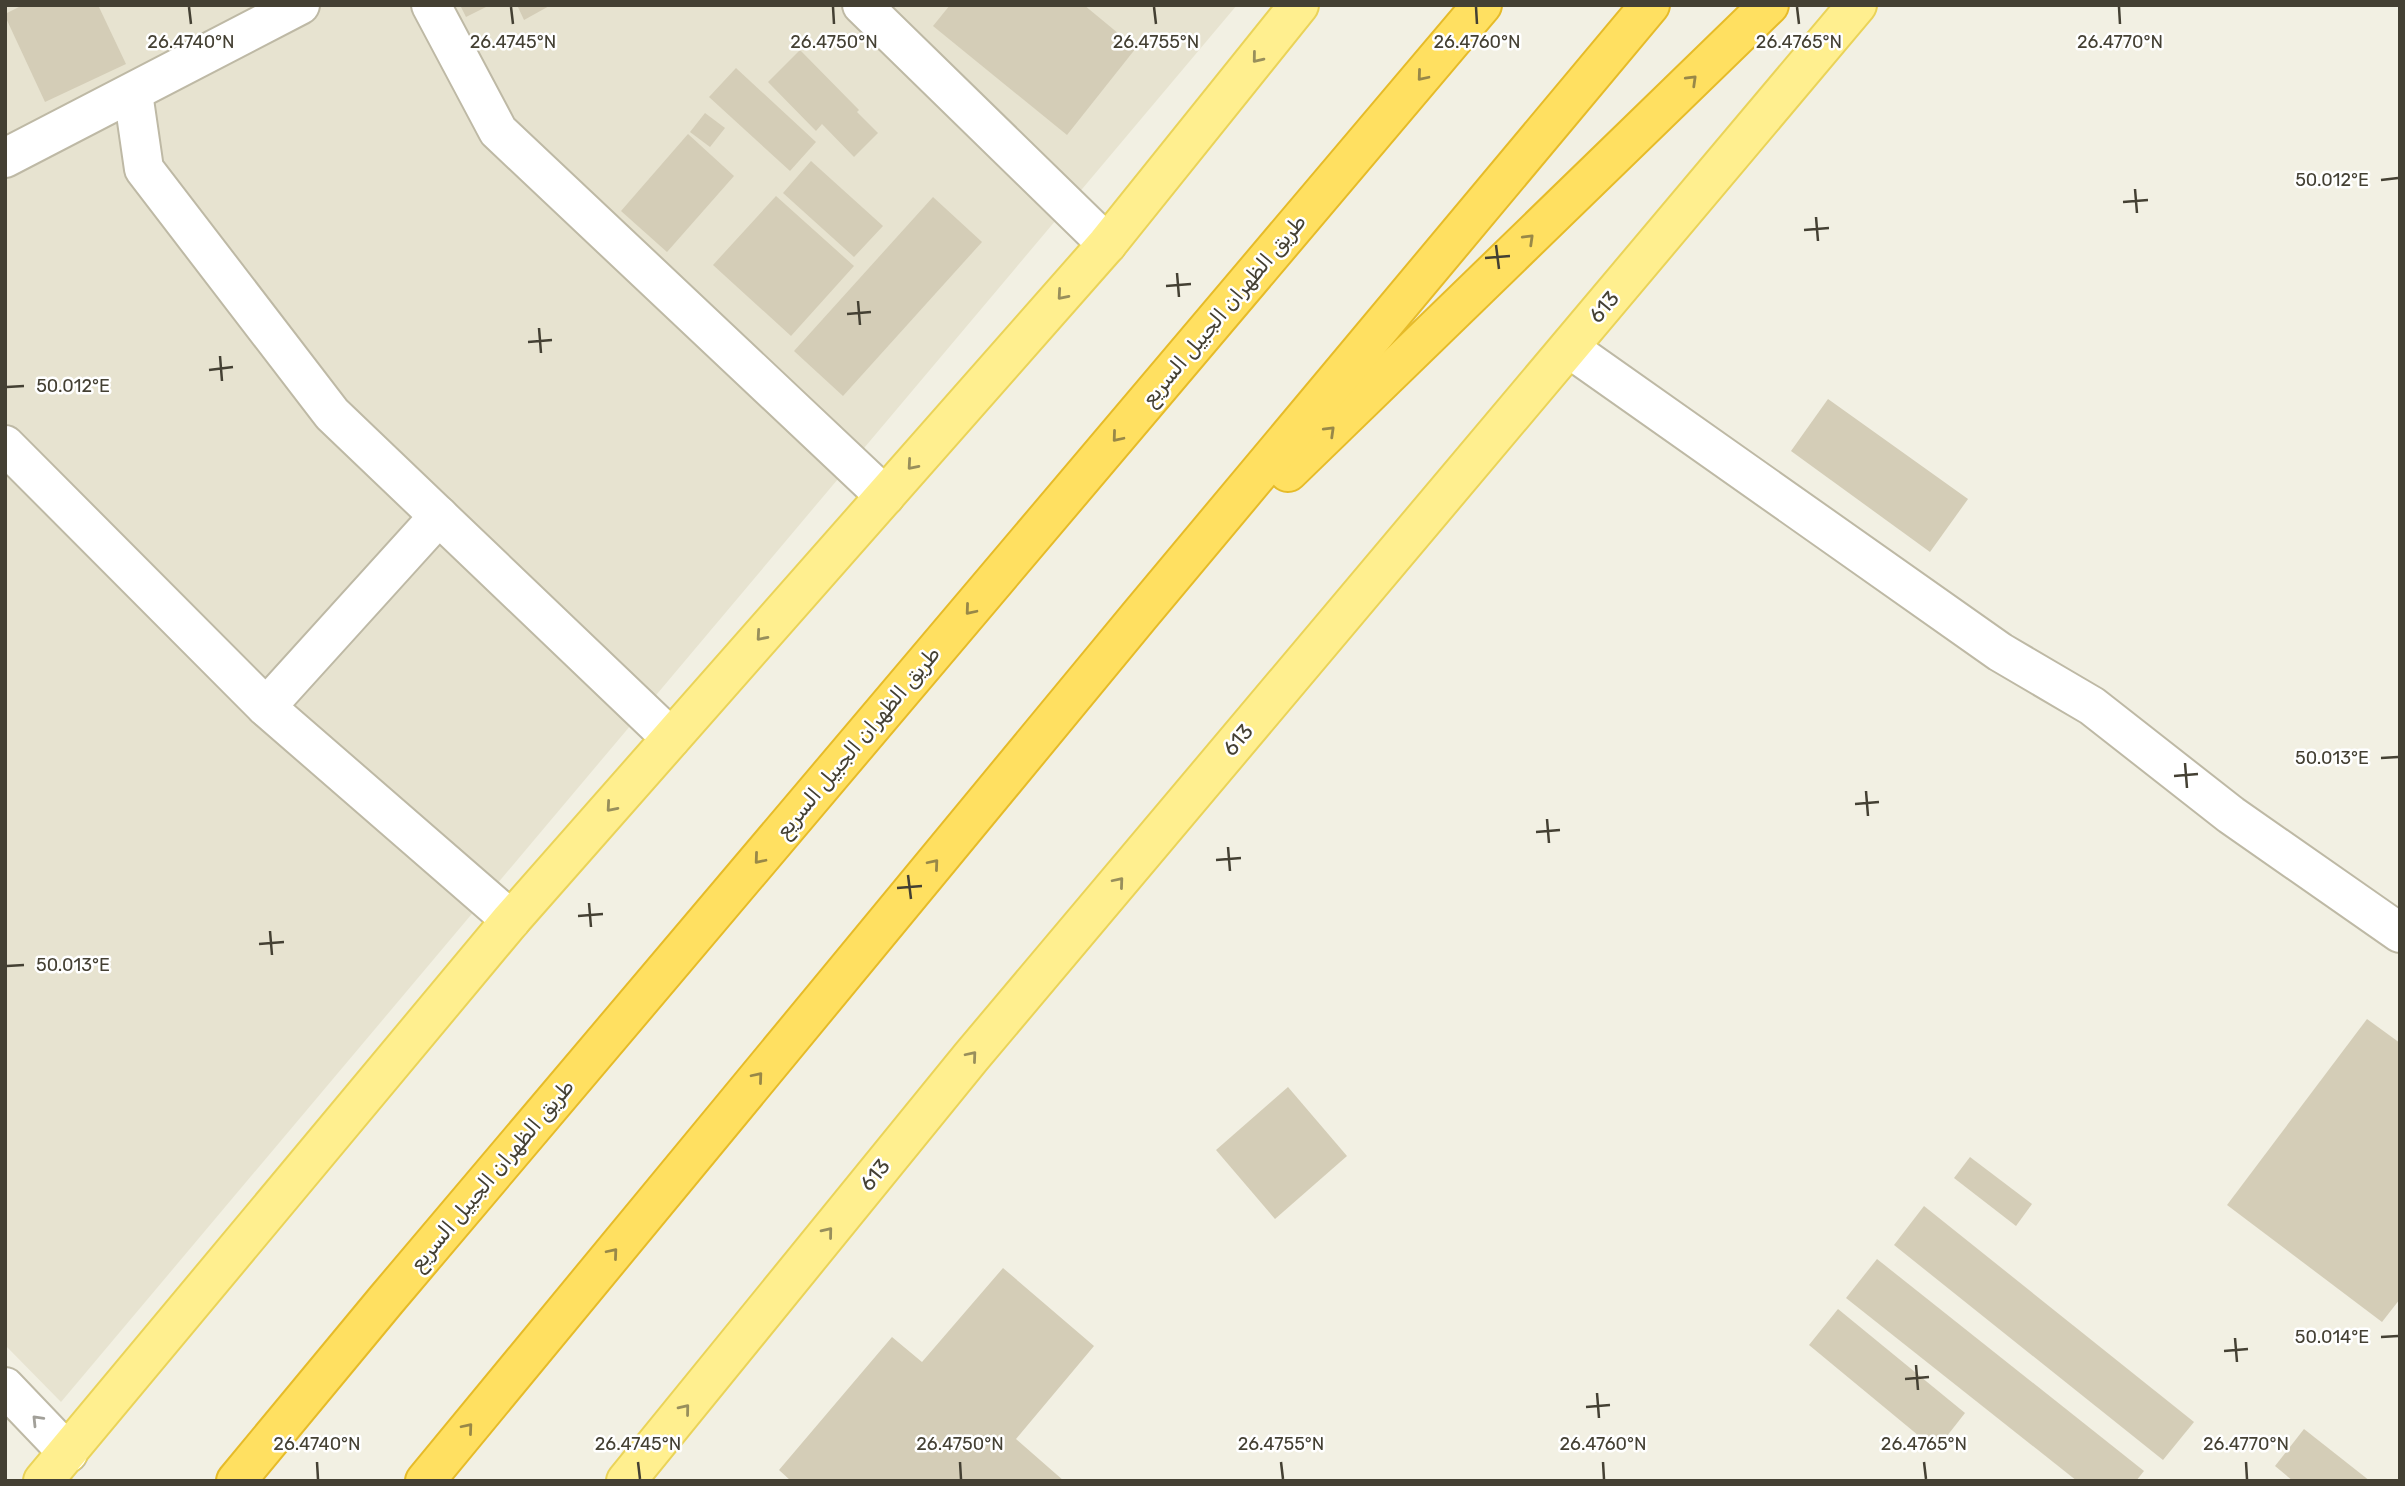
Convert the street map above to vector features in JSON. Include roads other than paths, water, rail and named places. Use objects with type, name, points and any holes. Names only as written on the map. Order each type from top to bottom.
[{"type":"highway","name":"طريق الظهران الجبيل السريع","points":[[236,1481],[386,1300],[1482,5]]},
{"type":"highway","points":[[425,1481],[1140,615],[1650,5]]},
{"type":"highway","points":[[1140,615],[1769,5]]},
{"type":"highway","points":[[216,1481],[386,1300]]},
{"type":"main road","points":[[43,1481],[511,920],[1107,244],[1300,5]]},
{"type":"main road","name":"613","points":[[626,1481],[971,1057],[1857,5]]},
{"type":"street","points":[[5,158],[300,5]]},
{"type":"street","points":[[431,5],[498,131],[885,496]]},
{"type":"street","points":[[862,5],[1107,244]]},
{"type":"street","points":[[133,93],[144,169],[332,414],[671,738]]},
{"type":"street","points":[[1569,348],[2000,652],[2092,706],[2231,816],[2400,933]]},
{"type":"street","points":[[5,445],[266,707],[511,920]]},
{"type":"street","points":[[266,707],[439,516]]},
{"type":"street","points":[[5,1387],[68,1453]]}]
